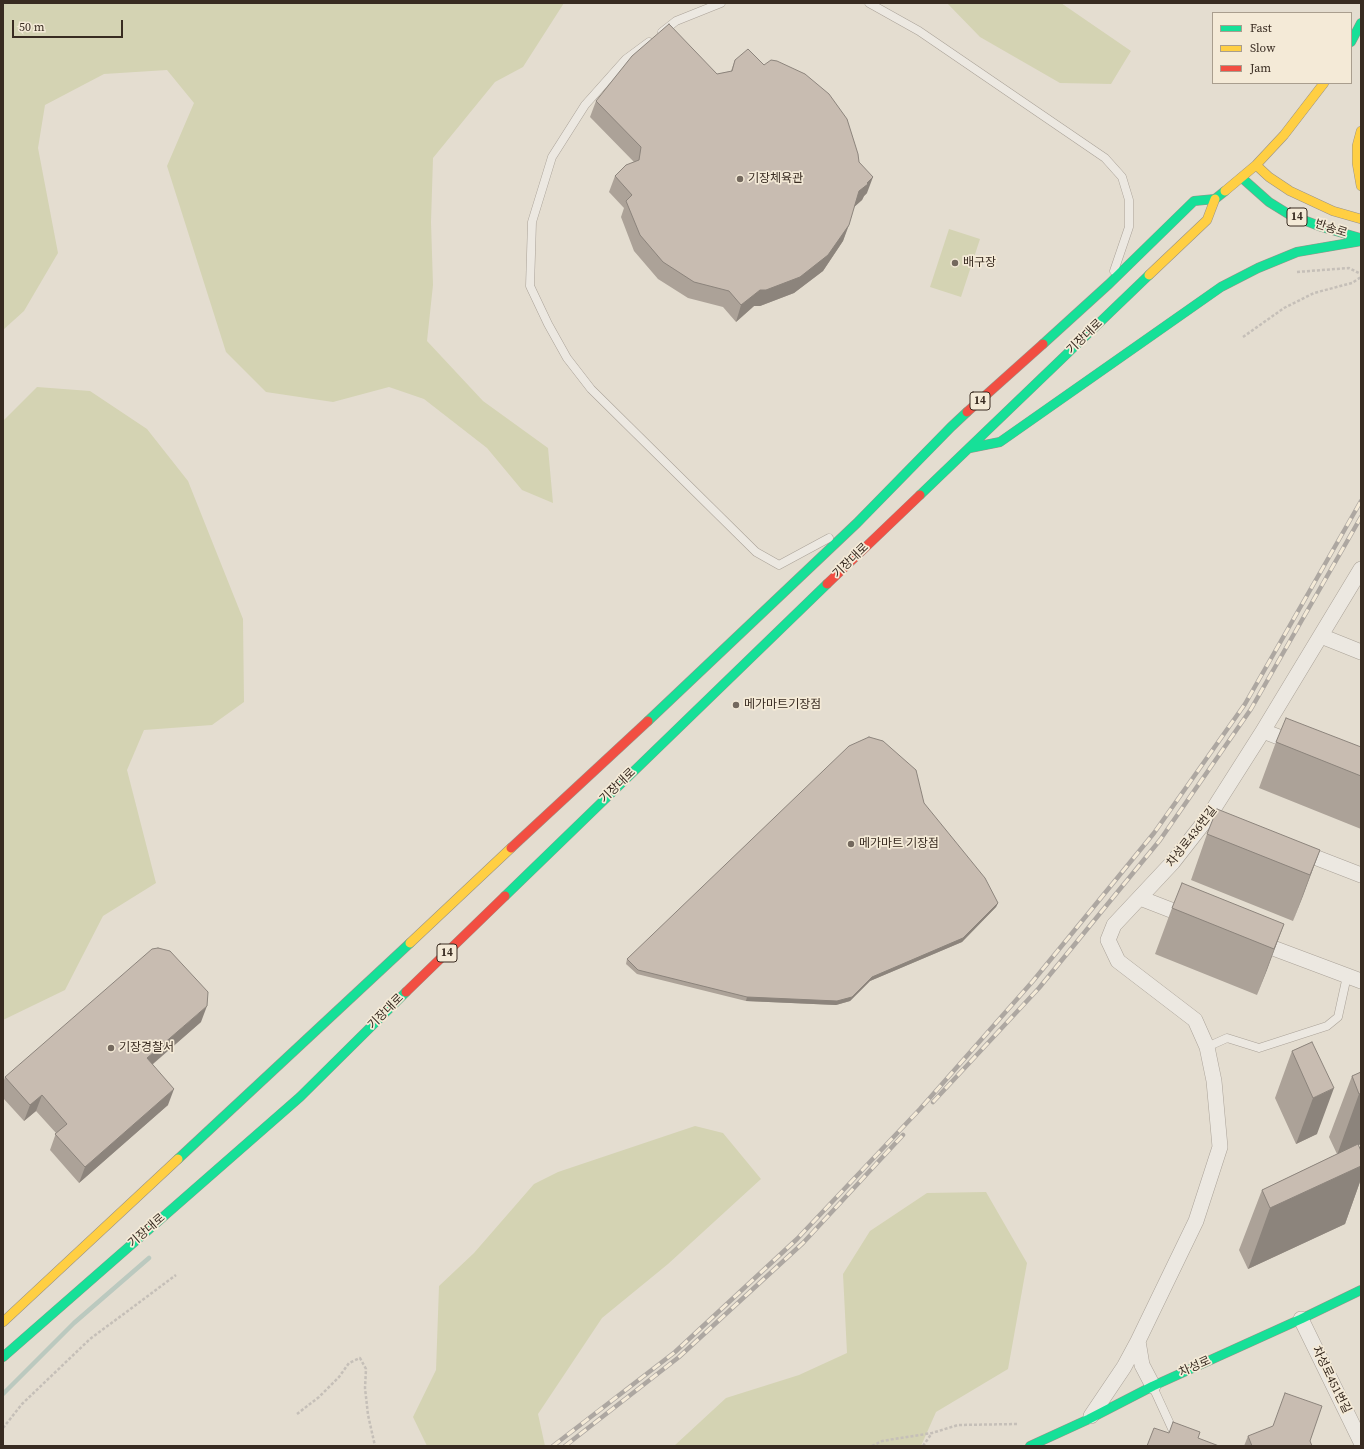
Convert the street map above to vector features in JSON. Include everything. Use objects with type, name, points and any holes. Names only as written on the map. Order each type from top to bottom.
[{"type":"main road","points":[[1352,40],[1361,23]]},
{"type":"main road","points":[[1215,199],[1256,165],[1284,135],[1323,84]]},
{"type":"main road","points":[[1361,131],[1357,146],[1357,163],[1361,186]]},
{"type":"main road","name":"반송로","points":[[1256,165],[1269,177],[1290,191],[1333,211],[1361,219]]},
{"type":"main road","name":"반송로","points":[[1242,178],[1268,202],[1290,215],[1361,240]]},
{"type":"main road","name":"기장대로","points":[[3,1322],[463,894],[856,523],[951,427],[1109,284],[1194,201],[1215,199],[1207,220],[856,556],[406,992],[300,1097],[3,1358]]},
{"type":"main road","points":[[970,448],[1000,442],[1221,287],[1258,268],[1297,252],[1361,240]]},
{"type":"main road","name":"차성로","points":[[1030,1446],[1089,1419],[1153,1386],[1361,1290]]},
{"type":"street","name":"차성로436번길","points":[[1089,1419],[1124,1367],[1196,1221],[1220,1147],[1214,1081],[1207,1047],[1195,1020],[1118,960],[1108,940],[1114,925],[1173,862],[1210,816],[1361,569]]},
{"type":"street","points":[[1320,636],[1361,652]]},
{"type":"street","points":[[1263,731],[1312,750]]},
{"type":"street","points":[[1210,816],[1224,822]]},
{"type":"street","points":[[1289,847],[1361,875]]},
{"type":"street","points":[[1140,898],[1199,920]]},
{"type":"street","points":[[1243,937],[1361,981]]},
{"type":"street","name":"차성로451번길","points":[[1301,1319],[1361,1442]]},
{"type":"street","points":[[1138,1340],[1142,1365],[1153,1386]]},
{"type":"lane","points":[[721,3],[676,21],[626,60],[585,105],[552,157],[532,222],[530,286],[548,324],[567,358],[591,389],[756,552],[779,565],[856,523]]},
{"type":"lane","points":[[870,3],[919,31],[1087,145],[1104,158],[1122,176],[1129,200],[1129,227],[1109,284]]},
{"type":"lane","points":[[1207,1047],[1227,1038],[1260,1048],[1327,1026],[1338,1017],[1346,976]]},
{"type":"lane","points":[[1153,1386],[1179,1442]]},
{"type":"path","points":[[1290,274],[1297,272],[1349,268],[1361,274]]},
{"type":"path","points":[[1243,337],[1284,308],[1314,293],[1352,283],[1361,277]]},
{"type":"path","points":[[3,1428],[22,1404],[90,1339],[176,1275]]},
{"type":"path","points":[[297,1414],[324,1392],[350,1363],[360,1358],[366,1369],[365,1388],[368,1415],[375,1446]]},
{"type":"path","points":[[872,1446],[882,1442],[932,1433],[958,1425],[1019,1424]]},
{"type":"path","points":[[923,1446],[932,1433]]},
{"type":"green space","points":[[3,3],[564,3],[523,67],[495,82],[433,158],[431,222],[433,285],[427,341],[483,401],[548,448],[553,503],[522,490],[487,448],[424,399],[389,387],[333,402],[266,392],[226,352],[167,166],[194,103],[167,70],[104,74],[45,105],[38,148],[58,253],[24,311],[3,330]]},
{"type":"green space","points":[[947,3],[1061,3],[1131,51],[1111,84],[1060,83],[980,37]]},
{"type":"green space","name":"배구장","points":[[949,229],[980,239],[961,297],[930,287]]},
{"type":"green space","points":[[37,387],[90,391],[147,429],[188,481],[243,619],[244,702],[212,725],[144,730],[127,770],[156,883],[103,916],[65,990],[3,1020],[3,421]]},
{"type":"green space","points":[[695,1126],[723,1133],[761,1179],[668,1264],[602,1318],[538,1414],[545,1446],[427,1446],[413,1417],[436,1370],[439,1286],[474,1253],[534,1184],[558,1172]]},
{"type":"green space","points":[[986,1192],[1027,1263],[1008,1369],[936,1412],[921,1446],[674,1446],[726,1398],[799,1375],[847,1353],[843,1274],[870,1231],[927,1193]]},
{"type":"building","name":"기장체육관","points":[[669,24],[717,74],[732,71],[735,60],[748,49],[764,65],[771,60],[777,61],[805,74],[829,94],[847,119],[859,162],[873,177],[867,183],[868,184],[859,191],[849,225],[828,255],[800,277],[766,290],[760,290],[741,305],[729,291],[694,282],[663,262],[640,235],[626,201],[632,195],[615,176],[626,165],[639,160],[641,147],[596,101],[632,56]]},
{"type":"building","points":[[1286,718],[1361,747],[1361,776],[1276,742]]},
{"type":"building","name":"메가마트 기장점","points":[[869,737],[883,741],[916,770],[924,803],[985,878],[998,903],[963,938],[872,977],[852,997],[837,1001],[747,997],[638,970],[627,959],[849,746]]},
{"type":"building","points":[[1217,809],[1320,850],[1310,875],[1207,834]]},
{"type":"building","points":[[1182,883],[1284,924],[1274,949],[1172,908]]},
{"type":"building","name":"기장경찰서","points":[[158,948],[170,951],[208,992],[207,1006],[147,1058],[174,1089],[85,1167],[55,1134],[67,1124],[42,1095],[30,1105],[5,1077],[152,949]]},
{"type":"building","points":[[1312,1042],[1334,1088],[1313,1098],[1292,1051]]},
{"type":"building","points":[[1361,1072],[1361,1093],[1359,1094],[1352,1076]]},
{"type":"building","points":[[1358,1144],[1361,1151],[1361,1166],[1270,1208],[1262,1190]]},
{"type":"building","points":[[1285,1393],[1322,1406],[1310,1441],[1312,1446],[1252,1446],[1248,1436],[1273,1426]]},
{"type":"building","points":[[1173,1422],[1200,1432],[1198,1438],[1219,1446],[1147,1446],[1154,1428],[1169,1433]]},
{"type":"waterway","points":[[3,1394],[74,1323],[149,1258]]},
{"type":"railway","points":[[553,1446],[675,1352],[797,1239],[920,1109],[1033,981],[1154,833],[1245,704],[1361,501]]},
{"type":"railway","points":[[933,1102],[1039,988],[1160,840],[1251,709],[1361,517]]},
{"type":"railway","points":[[565,1446],[679,1357],[803,1243],[903,1135]]},
{"type":"traffic: fast","points":[[1352,40],[1361,23]]},
{"type":"traffic: fast","points":[[1242,178],[1269,202],[1290,215],[1322,227],[1360,238]]},
{"type":"traffic: fast","points":[[1043,344],[1109,284],[1194,201],[1215,199],[1225,191]]},
{"type":"traffic: fast","points":[[970,448],[1000,442],[1221,287],[1258,268],[1297,252],[1361,241]]},
{"type":"traffic: fast","points":[[920,495],[1149,275]]},
{"type":"traffic: fast","points":[[648,721],[857,523],[967,412]]},
{"type":"traffic: fast","points":[[505,896],[827,584]]},
{"type":"traffic: fast","points":[[178,1159],[410,943]]},
{"type":"traffic: fast","points":[[3,1357],[300,1097],[406,992]]},
{"type":"traffic: fast","points":[[1030,1446],[1089,1419],[1153,1386],[1361,1290]]},
{"type":"traffic: slow","points":[[1256,165],[1284,135],[1323,84]]},
{"type":"traffic: slow","points":[[1361,131],[1357,146],[1357,163],[1361,186]]},
{"type":"traffic: slow","points":[[1225,191],[1256,165],[1269,177],[1290,191],[1333,211],[1361,219]]},
{"type":"traffic: slow","points":[[1149,275],[1207,220],[1215,199]]},
{"type":"traffic: slow","points":[[410,943],[511,848]]},
{"type":"traffic: slow","points":[[3,1322],[178,1159]]},
{"type":"traffic: jam","points":[[967,412],[1043,344]]},
{"type":"traffic: jam","points":[[827,584],[920,495]]},
{"type":"traffic: jam","points":[[511,848],[648,721]]},
{"type":"traffic: jam","points":[[406,992],[505,896]]},
{"type":"place","name":"기장체육관","points":[[740,179]]},
{"type":"place","name":"배구장","points":[[955,263]]},
{"type":"place","name":"메가마트기장점","points":[[736,705]]},
{"type":"place","name":"메가마트 기장점","points":[[851,844]]},
{"type":"place","name":"기장경찰서","points":[[111,1048]]}]
